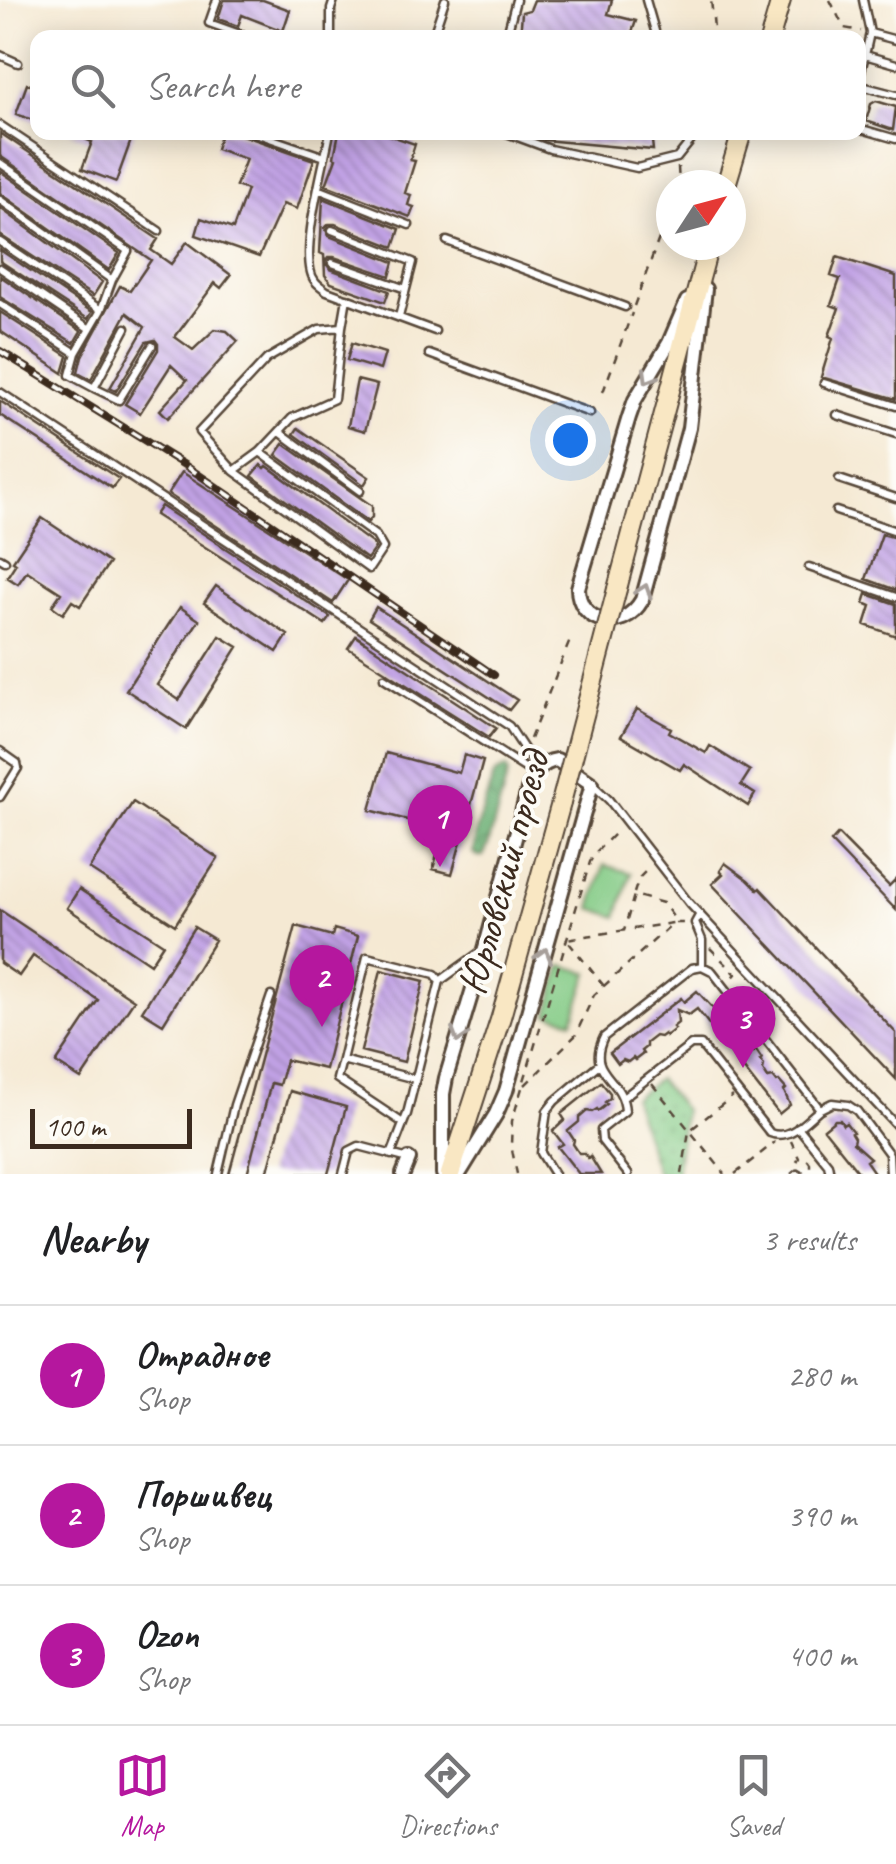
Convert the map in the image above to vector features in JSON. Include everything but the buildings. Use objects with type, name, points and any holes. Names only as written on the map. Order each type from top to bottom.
[{"type":"main road","points":[[773,30],[782,0]]},
{"type":"main road","points":[[731,170],[740,140]]},
{"type":"main road","name":"Юрловский проезд","points":[[447,1174],[501,1017],[706,260]]},
{"type":"street","points":[[709,249],[689,428],[648,580],[642,600],[630,616],[621,621],[603,620],[584,606],[578,598],[578,588],[629,417],[669,343],[709,249]]},
{"type":"street","points":[[447,1174],[443,1094],[528,790],[546,762],[563,762],[592,784],[506,1091],[459,1174]]},
{"type":"street","points":[[403,1174],[408,1159]]},
{"type":"lane","points":[[217,0],[209,23],[229,30]]},
{"type":"lane","points":[[331,30],[334,0]]},
{"type":"lane","points":[[435,30],[445,0]]},
{"type":"lane","points":[[508,30],[516,0]]},
{"type":"lane","points":[[646,0],[654,30]]},
{"type":"lane","points":[[863,0],[870,33],[866,51]]},
{"type":"lane","points":[[870,33],[896,40]]},
{"type":"lane","points":[[0,55],[18,63]]},
{"type":"lane","points":[[866,55],[896,64]]},
{"type":"lane","points":[[866,86],[896,95]]},
{"type":"lane","points":[[0,125],[159,231]]},
{"type":"lane","points":[[866,131],[896,140]]},
{"type":"lane","points":[[282,140],[325,157]]},
{"type":"lane","points":[[328,140],[308,262],[313,280],[327,291],[435,331]]},
{"type":"lane","points":[[526,140],[637,168],[677,158],[692,140]]},
{"type":"lane","points":[[0,163],[128,251],[76,354],[70,375],[119,400],[152,346]]},
{"type":"lane","points":[[318,190],[410,225]]},
{"type":"lane","points":[[0,200],[112,280]]},
{"type":"lane","points":[[332,230],[412,262],[399,317]]},
{"type":"lane","points":[[447,241],[625,307]]},
{"type":"lane","points":[[0,242],[101,310]]},
{"type":"lane","points":[[332,263],[406,289]]},
{"type":"lane","points":[[0,268],[90,329]]},
{"type":"lane","points":[[234,471],[260,452],[292,418],[334,399],[347,298]]},
{"type":"lane","points":[[0,304],[76,354]]},
{"type":"lane","points":[[94,388],[126,328]]},
{"type":"lane","points":[[260,452],[376,536],[382,548],[369,569],[234,471],[199,432],[267,358],[319,329],[342,328]]},
{"type":"lane","points":[[429,354],[590,413]]},
{"type":"lane","points":[[824,383],[896,406]]},
{"type":"lane","points":[[0,392],[509,726],[537,771]]},
{"type":"lane","points":[[836,415],[896,434]]},
{"type":"lane","points":[[280,432],[360,491]]},
{"type":"lane","points":[[839,479],[896,498]]},
{"type":"lane","points":[[836,512],[896,531]]},
{"type":"lane","points":[[809,566],[896,596]]},
{"type":"lane","points":[[384,678],[537,771]]},
{"type":"lane","points":[[0,752],[17,763],[18,768],[0,797]]},
{"type":"lane","points":[[592,784],[700,914],[896,1125]]},
{"type":"lane","points":[[700,914],[695,923],[702,940],[702,966]]},
{"type":"lane","points":[[391,1154],[416,1079],[440,981],[486,949]]},
{"type":"lane","points":[[403,1123],[337,1080],[368,957],[435,974],[440,981]]},
{"type":"lane","points":[[628,1174],[602,1141],[601,1130],[625,1111],[624,1097],[599,1064],[597,1051],[604,1037],[692,968],[712,970],[820,1109]]},
{"type":"lane","points":[[218,1174],[234,1105],[270,996]]},
{"type":"lane","points":[[624,1097],[691,1044],[701,1045],[770,1133],[784,1136],[820,1109],[848,1104],[889,1154],[890,1174]]},
{"type":"lane","points":[[342,1060],[416,1079]]},
{"type":"lane","points":[[554,1174],[541,1153],[547,1111],[599,1064]]},
{"type":"lane","points":[[798,1127],[828,1164],[830,1174]]},
{"type":"lane","points":[[343,1174],[349,1151],[358,1146],[408,1159]]},
{"type":"path","points":[[711,0],[712,30]]},
{"type":"path","points":[[830,0],[844,28],[854,30]]},
{"type":"path","points":[[866,32],[870,33]]},
{"type":"path","points":[[677,158],[678,170]]},
{"type":"path","points":[[603,392],[656,247]]},
{"type":"path","points":[[526,748],[571,638]]},
{"type":"path","points":[[518,1174],[511,1145],[512,1121],[590,862],[618,830]]},
{"type":"path","points":[[624,930],[638,878],[652,865]]},
{"type":"path","points":[[524,1086],[575,1036],[589,1004],[604,986],[673,924],[674,918],[663,903],[634,895]]},
{"type":"path","points":[[566,940],[695,923]]},
{"type":"path","points":[[566,940],[604,986]]},
{"type":"path","points":[[702,940],[736,974],[724,986]]},
{"type":"path","points":[[648,1079],[724,1174]]},
{"type":"path","points":[[682,1174],[689,1131],[738,1092]]},
{"type":"path","points":[[735,1174],[784,1136],[799,1158],[810,1164],[802,1172],[797,1169]]},
{"type":"path","points":[[797,1169],[799,1158]]},
{"type":"path","points":[[791,1174],[797,1169]]},
{"type":"green space","points":[[506,768],[508,774],[488,846],[483,856],[478,856],[473,853],[476,831],[493,777]]},
{"type":"green space","points":[[604,865],[631,873],[617,917],[591,908]]},
{"type":"green space","points":[[562,965],[589,973],[573,1021],[548,1014]]},
{"type":"green space","points":[[658,1079],[684,1110],[676,1174],[657,1174],[633,1098]]},
{"type":"railway","points":[[0,351],[186,466],[494,675]]},
{"type":"place","name":"Отрадное","points":[[440,867]]},
{"type":"place","name":"Поршивец","points":[[322,1027]]},
{"type":"place","name":"Ozon","points":[[743,1068]]}]
